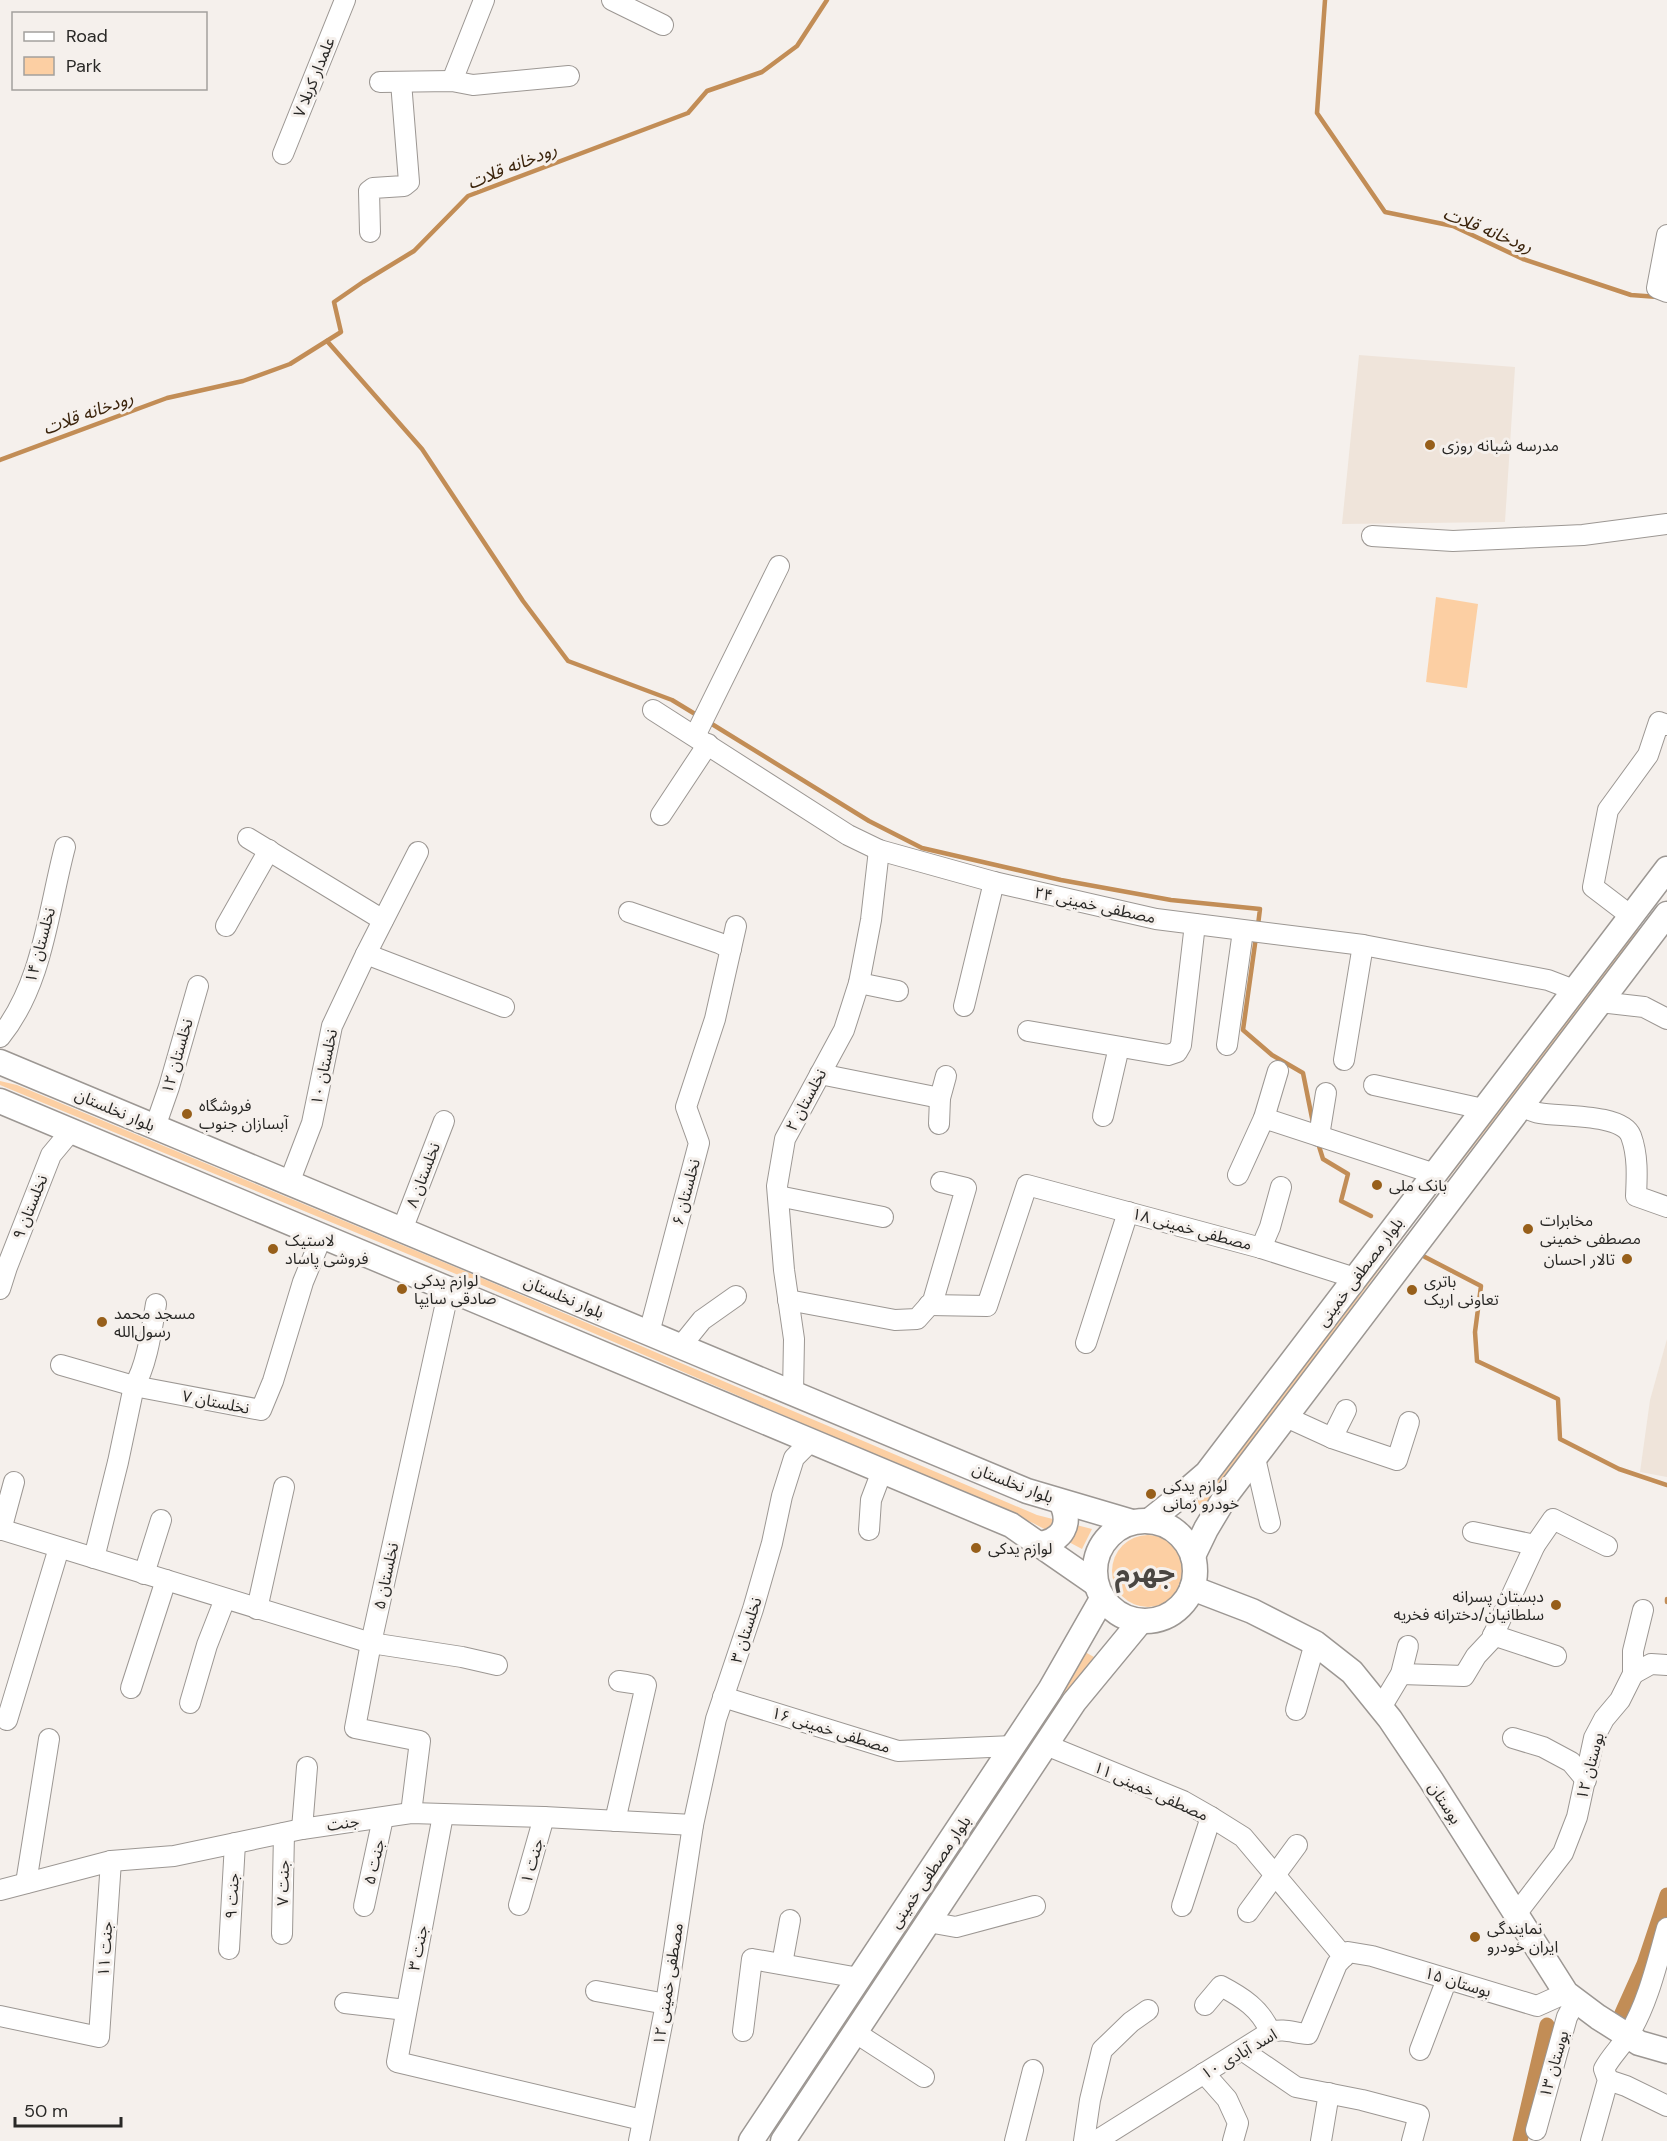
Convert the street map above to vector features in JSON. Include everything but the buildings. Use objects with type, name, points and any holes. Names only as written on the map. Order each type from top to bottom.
[{"type":"main road","name":"بلوار مصطفی خمینی","points":[[1140,1521],[1178,1498],[1207,1473],[1667,869]]},
{"type":"main road","points":[[1638,907],[1666,915]]},
{"type":"main road","name":"بلوار مصطفی خمینی","points":[[1193,1556],[1227,1494],[1666,915]]},
{"type":"main road","name":"بلوار نخلستان","points":[[0,1062],[1027,1491],[1061,1502],[1140,1521]]},
{"type":"main road","points":[[0,1101],[1011,1525],[1099,1591],[1113,1610],[1126,1618],[1140,1622],[1157,1620],[1172,1614],[1184,1603],[1192,1588],[1195,1572],[1193,1556],[1186,1542],[1176,1531],[1163,1524],[1140,1521],[1117,1529],[1106,1539],[1096,1561],[1094,1568],[1099,1591]]},
{"type":"main road","points":[[1038,1544],[1048,1543],[1064,1530],[1066,1510],[1061,1502]]},
{"type":"main road","name":"بوستان","points":[[1192,1588],[1252,1611],[1315,1643],[1352,1672],[1390,1719],[1571,1997],[1639,2043],[1667,2051]]},
{"type":"main road","name":"بلوار مصطفی خمینی","points":[[751,2141],[1050,1690],[1099,1591]]},
{"type":"main road","name":"بلوار مصطفی خمینی","points":[[783,2141],[1074,1702],[1140,1622]]},
{"type":"main road","points":[[811,2050],[833,2066]]},
{"type":"street","name":"علمدار کربلا ۷","points":[[283,153],[345,0]]},
{"type":"street","points":[[452,81],[484,0]]},
{"type":"street","points":[[612,0],[663,25]]},
{"type":"street","points":[[380,82],[452,81],[473,85],[569,76]]},
{"type":"street","points":[[370,232],[369,191],[373,188],[404,186],[409,182],[401,82]]},
{"type":"street","points":[[1667,235],[1657,288],[1667,292]]},
{"type":"street","points":[[1372,536],[1453,541],[1582,535],[1667,524]]},
{"type":"street","points":[[661,815],[701,740],[779,567]]},
{"type":"street","name":"مصطفی خمینی ۲۴","points":[[653,711],[848,835],[879,850],[994,882],[1156,919],[1363,945],[1548,980],[1574,990]]},
{"type":"street","points":[[1638,907],[1593,887],[1596,867],[1608,810],[1648,755],[1659,722],[1667,725]]},
{"type":"street","points":[[248,838],[383,920]]},
{"type":"street","name":"نخلستان ۱۴","points":[[0,1037],[12,1022],[35,975],[65,847]]},
{"type":"street","points":[[226,926],[269,850]]},
{"type":"street","name":"نخلستان ۲","points":[[793,1393],[794,1339],[777,1186],[785,1139],[844,1030],[859,982],[871,920],[879,850]]},
{"type":"street","name":"نخلستان ۱۰","points":[[289,1183],[312,1123],[332,1026],[418,852]]},
{"type":"street","points":[[964,1006],[994,882]]},
{"type":"street","points":[[629,912],[731,949]]},
{"type":"street","points":[[1028,1031],[1168,1055],[1177,1052],[1181,1045],[1195,924]]},
{"type":"street","name":"نخلستان ۶","points":[[649,1333],[699,1143],[686,1107],[715,1018],[736,926]]},
{"type":"street","points":[[1227,1046],[1243,931]]},
{"type":"street","points":[[1344,1060],[1363,945]]},
{"type":"street","points":[[366,954],[504,1007]]},
{"type":"street","points":[[859,982],[898,991]]},
{"type":"street","name":"نخلستان ۱۲","points":[[155,1127],[170,1087],[198,986]]},
{"type":"street","points":[[1600,1002],[1644,1007],[1667,1019]]},
{"type":"street","points":[[1103,1116],[1119,1047]]},
{"type":"street","points":[[1238,1175],[1264,1118],[1278,1071]]},
{"type":"street","points":[[820,1074],[940,1098]]},
{"type":"street","points":[[939,1124],[940,1098],[946,1076]]},
{"type":"street","points":[[1374,1085],[1483,1109]]},
{"type":"street","points":[[1318,1136],[1326,1093]]},
{"type":"street","points":[[1521,1106],[1537,1113],[1603,1118],[1623,1128],[1630,1133],[1637,1165],[1636,1196],[1667,1207]]},
{"type":"street","points":[[1264,1118],[1434,1174]]},
{"type":"street","name":"نخلستان ۸","points":[[402,1230],[444,1121]]},
{"type":"street","name":"نخلستان ۹","points":[[0,1289],[10,1256],[51,1155],[71,1131]]},
{"type":"street","points":[[788,1300],[895,1320],[916,1319],[933,1301],[966,1188],[941,1182]]},
{"type":"street","name":"مصطفی خمینی ۱۸","points":[[930,1305],[987,1306],[1027,1185],[1262,1248],[1355,1278]]},
{"type":"street","points":[[1262,1248],[1281,1187]]},
{"type":"street","points":[[778,1196],[883,1217]]},
{"type":"street","points":[[1086,1343],[1128,1212]]},
{"type":"street","name":"نخلستان ۷","points":[[61,1365],[134,1386],[261,1410],[270,1391],[303,1282],[322,1236]]},
{"type":"street","name":"نخلستان ۵","points":[[411,1813],[420,1741],[355,1728],[371,1643],[449,1289]]},
{"type":"street","points":[[681,1346],[702,1320],[736,1296]]},
{"type":"street","points":[[94,1558],[134,1386],[139,1378],[156,1304]]},
{"type":"street","points":[[1332,1438],[1346,1410]]},
{"type":"street","points":[[1286,1417],[1332,1438],[1397,1460],[1409,1422]]},
{"type":"street","name":"نخلستان ۳","points":[[693,1825],[716,1719],[753,1609],[772,1543],[782,1496],[794,1458],[811,1441]]},
{"type":"street","points":[[1255,1458],[1270,1523]]},
{"type":"street","points":[[869,1530],[871,1500],[882,1471]]},
{"type":"street","points":[[14,1482],[1,1530],[371,1643],[462,1657],[497,1665]]},
{"type":"street","points":[[257,1609],[284,1487]]},
{"type":"street","points":[[1401,1674],[1464,1676],[1493,1635],[1535,1545],[1553,1519],[1607,1546]]},
{"type":"street","points":[[144,1574],[161,1520]]},
{"type":"street","points":[[1473,1532],[1535,1545]]},
{"type":"street","points":[[7,1720],[59,1548]]},
{"type":"street","points":[[131,1688],[166,1581]]},
{"type":"street","points":[[190,1703],[207,1645],[225,1599]]},
{"type":"street","name":"۱۲ بوستان","points":[[1516,1914],[1563,1853],[1577,1817],[1594,1738],[1604,1719],[1620,1700],[1633,1674],[1633,1651],[1643,1610]]},
{"type":"street","points":[[1493,1635],[1556,1656]]},
{"type":"street","points":[[1296,1710],[1315,1643]]},
{"type":"street","points":[[1380,1709],[1401,1674],[1408,1646]]},
{"type":"street","points":[[1633,1674],[1652,1664],[1667,1665]]},
{"type":"street","points":[[615,1821],[646,1685],[619,1681]]},
{"type":"street","name":"مصطفی خمینی ۱۶","points":[[723,1697],[898,1751],[1013,1746]]},
{"type":"street","points":[[1513,1738],[1543,1747],[1571,1762],[1586,1780]]},
{"type":"street","points":[[26,1883],[49,1739]]},
{"type":"street","name":"مصطفی خمینی ۱۱","points":[[1046,1745],[1173,1797],[1211,1816],[1243,1837],[1275,1877],[1346,1955]]},
{"type":"street","name":"جنت ۷","points":[[282,1934],[293,1831],[307,1767]]},
{"type":"street","name":"جنت","points":[[0,1890],[111,1861],[174,1856],[293,1831],[411,1813],[693,1825]]},
{"type":"street","name":"جنت ۳","points":[[444,1815],[397,2062],[642,2120]]},
{"type":"street","points":[[1182,1906],[1211,1816]]},
{"type":"street","name":"جنت ۱","points":[[519,1905],[544,1817]]},
{"type":"street","name":"جنت ۵","points":[[364,1906],[383,1818]]},
{"type":"street","name":"مصطفی خمینی ۱۲","points":[[639,2141],[666,2004],[693,1825]]},
{"type":"street","name":"جنت ۹","points":[[230,1948],[236,1843]]},
{"type":"street","points":[[1248,1912],[1297,1845]]},
{"type":"street","name":"جنت ۱۱","points":[[0,2016],[99,2037],[111,1861]]},
{"type":"street","points":[[928,1923],[956,1927],[1035,1906]]},
{"type":"street","points":[[782,1964],[790,1920]]},
{"type":"street","points":[[1591,2141],[1608,2080],[1604,2069],[1628,2036],[1648,1990],[1667,1928]]},
{"type":"street","name":"بوستان ۱۵","points":[[1346,1955],[1372,1956],[1537,2007],[1571,1997]]},
{"type":"street","name":"اسد آبادی ۱۰","points":[[1096,2141],[1112,2135],[1270,2032],[1282,2029],[1308,2034],[1337,1964],[1346,1955]]},
{"type":"street","points":[[743,2031],[752,1959],[859,1978]]},
{"type":"street","points":[[1420,2050],[1447,1979]]},
{"type":"street","points":[[1205,2005],[1221,1986],[1242,1997],[1265,2019],[1270,2032]]},
{"type":"street","points":[[596,1991],[666,2004]]},
{"type":"street","name":"بوستان ۱۳","points":[[1536,2130],[1568,2018],[1571,1997]]},
{"type":"street","points":[[345,2003],[406,2010]]},
{"type":"street","points":[[1084,2141],[1090,2100],[1102,2050],[1124,2028],[1148,2010]]},
{"type":"street","points":[[856,2033],[924,2077]]},
{"type":"street","points":[[1242,2050],[1296,2086],[1419,2115],[1412,2141]]},
{"type":"street","points":[[1015,2141],[1033,2070]]},
{"type":"street","points":[[1204,2073],[1227,2099],[1238,2123],[1233,2141]]},
{"type":"street","points":[[1608,2080],[1667,2106]]},
{"type":"street","points":[[1321,2141],[1329,2093]]},
{"type":"shaded area","name":"مدرسه شبانه روزی","points":[[1359,355],[1515,367],[1505,522],[1342,524]]},
{"type":"shaded area","points":[[1667,1339],[1667,1477],[1640,1472],[1650,1400]]},
{"type":"green space","points":[[1436,597],[1478,604],[1467,688],[1426,682]]},
{"type":"green space","points":[[1633,925],[1641,931],[1416,1220],[1204,1508],[1192,1500]]},
{"type":"green space","points":[[0,1081],[17,1085],[472,1274],[1037,1515],[1092,1529],[1082,1549],[1033,1523],[468,1279],[0,1085]]},
{"type":"green space","points":[[1148,1535],[1168,1541],[1178,1551],[1184,1571],[1178,1591],[1168,1601],[1148,1607],[1128,1601],[1118,1591],[1112,1571],[1118,1551],[1128,1541]]},
{"type":"green space","points":[[1085,1652],[1094,1657],[836,2044],[829,2039]]},
{"type":"waterway","name":"رودخانه قلات","points":[[0,460],[167,398],[243,381],[290,364],[341,332],[334,302],[414,251],[468,196],[688,113],[707,91],[762,72],[797,46],[827,0]]},
{"type":"waterway","name":"رودخانه قلات","points":[[1325,0],[1317,113],[1385,212],[1453,226],[1523,259],[1631,295],[1658,297]]},
{"type":"waterway","points":[[327,341],[422,449],[523,601],[568,661],[672,700],[700,717]]},
{"type":"waterway","points":[[707,721],[869,821],[922,848],[1061,880],[1171,900],[1260,909],[1258,925]]},
{"type":"waterway","points":[[1256,937],[1243,1030],[1272,1055],[1303,1073],[1313,1123]]},
{"type":"waterway","points":[[1318,1143],[1323,1159],[1348,1174],[1341,1201],[1371,1216]]},
{"type":"waterway","points":[[1425,1257],[1481,1286],[1475,1332],[1477,1361],[1558,1399],[1560,1439],[1619,1469],[1667,1485]]},
{"type":"waterway","points":[[1622,2013],[1644,1964],[1667,1895]]},
{"type":"waterway","points":[[1520,2141],[1547,2025]]},
{"type":"place","name":"مدرسه شبانه روزی","points":[[1430,445]]},
{"type":"place","name":"فروشگاه آبسازان جنوب","points":[[187,1114]]},
{"type":"place","name":"بانک ملی","points":[[1377,1185]]},
{"type":"place","name":"مخابرات مصطفی خمینی","points":[[1528,1229]]},
{"type":"place","name":"لاستیک فروشی پاساد","points":[[273,1249]]},
{"type":"place","name":"تالار احسان","points":[[1627,1259]]},
{"type":"place","name":"لوازم یدکی صادقی سایپا","points":[[402,1289]]},
{"type":"place","name":"باتری تعاونی اریک","points":[[1412,1290]]},
{"type":"place","name":"مسجد محمد رسول‌الله","points":[[102,1322]]},
{"type":"place","name":"لوازم یدکی خودرو زمانی","points":[[1151,1494]]},
{"type":"place","name":"لوازم یدکی","points":[[976,1548]]},
{"type":"place","name":"دبستان پسرانه سلطانیان/دخترانه فخریه","points":[[1556,1605]]},
{"type":"place","name":"نمایندگی ایران خودرو","points":[[1475,1937]]},
{"type":"district","name":"جهرم","points":[[1145,1572]]}]
